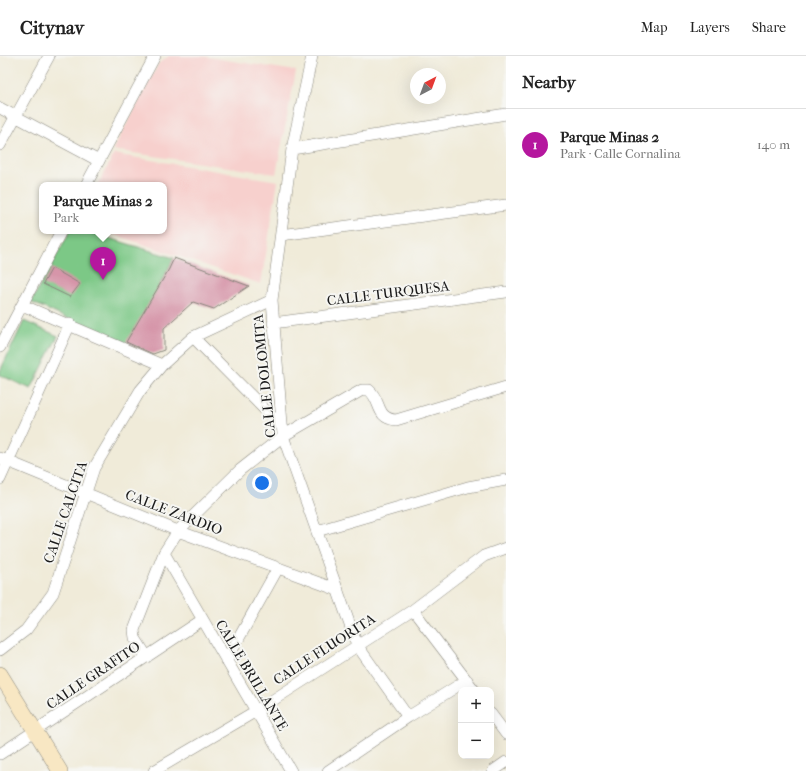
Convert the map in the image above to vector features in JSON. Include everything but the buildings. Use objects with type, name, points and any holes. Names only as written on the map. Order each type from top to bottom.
[{"type":"main road","points":[[0,674],[60,771]]},
{"type":"street","points":[[0,145],[49,56]]},
{"type":"street","points":[[88,182],[155,56]]},
{"type":"street","name":"CALLE DOLOMITA","points":[[312,56],[292,149],[272,300],[283,432],[357,645],[408,717]]},
{"type":"street","points":[[0,108],[99,161]]},
{"type":"street","points":[[292,149],[506,114]]},
{"type":"street","points":[[281,235],[506,205]]},
{"type":"street","points":[[0,347],[60,234]]},
{"type":"street","name":"CALLE TURQUESA","points":[[273,323],[506,292]]},
{"type":"street","name":"CALLE CALCITA","points":[[0,650],[26,630],[53,593],[94,468],[140,391],[162,365],[193,337],[272,300]]},
{"type":"street","points":[[22,305],[70,324],[162,365]]},
{"type":"street","points":[[0,479],[5,460],[70,324]]},
{"type":"street","points":[[193,337],[283,432]]},
{"type":"street","points":[[147,657],[135,638],[134,630],[164,553],[178,531],[240,470],[283,432],[362,390],[369,390],[375,395],[381,414],[388,419],[396,420],[506,387]]},
{"type":"street","name":"CALLE ZARDIO","points":[[5,460],[178,531],[338,590]]},
{"type":"street","points":[[317,531],[468,486],[506,480]]},
{"type":"street","name":"CALLE FLUORITA","points":[[154,771],[256,711],[413,610],[484,556],[506,548]]},
{"type":"street","name":"CALLE BRILLANTE","points":[[164,553],[291,771]]},
{"type":"street","points":[[226,661],[278,568]]},
{"type":"street","points":[[413,610],[472,687]]},
{"type":"street","name":"CALLE GRAFITO","points":[[0,754],[202,620]]},
{"type":"street","points":[[328,771],[408,717],[467,680]]},
{"type":"street","points":[[494,718],[506,734]]},
{"type":"street","points":[[493,771],[506,762]]},
{"type":"shaded area","points":[[169,56],[201,56],[296,71],[276,174],[113,150],[159,63]]},
{"type":"shaded area","points":[[114,154],[278,181],[261,284],[113,234],[167,234],[167,182],[100,182]]},
{"type":"green space","points":[[68,234],[96,234],[174,258],[127,346],[31,302]]},
{"type":"green space","points":[[24,321],[58,336],[31,389],[0,375],[0,371]]},
{"type":"place","name":"Parque Minas 2","points":[[103,280]]}]
